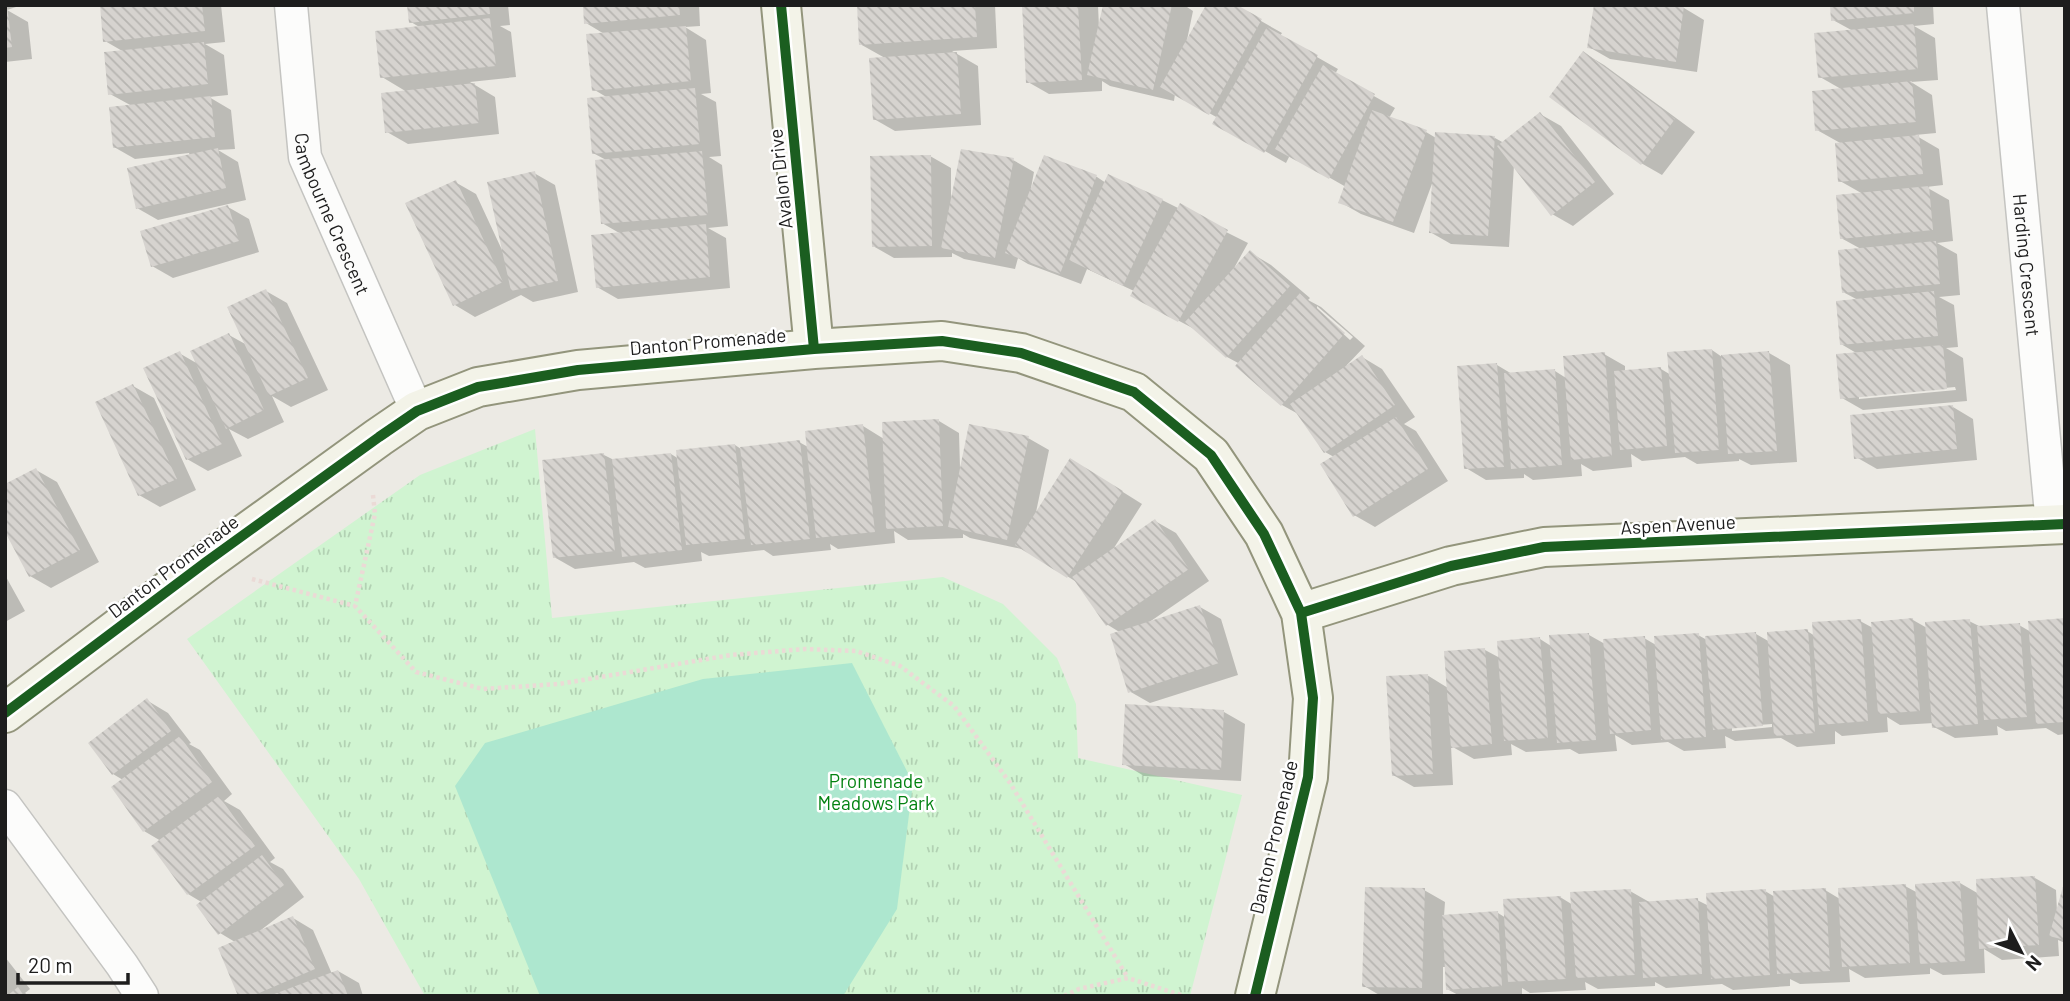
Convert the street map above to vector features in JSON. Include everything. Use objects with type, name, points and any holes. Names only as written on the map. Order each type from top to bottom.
[{"type":"street","name":"Cambourne Crescent","points":[[290,5],[305,157],[417,411]]},
{"type":"street","name":"Avalon Drive","points":[[781,5],[814,349]]},
{"type":"street","name":"Harding Crescent","points":[[2003,5],[2058,524]]},
{"type":"street","name":"Danton Promenade","points":[[5,713],[206,562],[417,411],[478,387],[578,370],[814,349],[942,341],[1021,354],[1134,392],[1210,455],[1264,534],[1301,613],[1313,698],[1308,777],[1255,996]]},
{"type":"street","name":"Aspen Avenue","points":[[1301,613],[1451,566],[1544,547],[2058,524]]},
{"type":"street","points":[[5,806],[142,996]]},
{"type":"path","points":[[355,606],[375,514],[373,495]]},
{"type":"path","points":[[252,579],[355,606],[416,672],[483,689],[559,684],[732,654],[805,649],[856,651],[900,667],[954,706],[1010,783],[1128,978]]},
{"type":"path","points":[[1064,996],[1079,989],[1128,978],[1184,996]]},
{"type":"green space","name":"Promenade Meadows Park","points":[[535,429],[552,618],[943,577],[1003,604],[1057,658],[1076,704],[1078,758],[1242,795],[1190,996],[425,996],[359,879],[187,639],[420,475]]},
{"type":"green space","points":[[852,663],[913,783],[897,909],[843,996],[540,996],[455,786],[485,743],[703,679]]},
{"type":"building","points":[[5,5],[12,47],[5,48]]},
{"type":"building","points":[[100,5],[202,5],[205,31],[103,42]]},
{"type":"building","points":[[407,5],[489,5],[490,14],[409,23]]},
{"type":"building","points":[[583,5],[679,5],[680,15],[584,24]]},
{"type":"building","points":[[857,5],[975,5],[977,37],[859,45]]},
{"type":"building","points":[[1022,5],[1078,5],[1082,80],[1026,83]]},
{"type":"building","points":[[1103,5],[1172,5],[1153,90],[1087,75]]},
{"type":"building","points":[[1206,5],[1237,5],[1262,19],[1209,115],[1160,87]]},
{"type":"building","points":[[1594,5],[1684,6],[1676,62],[1587,48]]},
{"type":"building","points":[[1830,5],[1914,5],[1914,13],[1831,21]]},
{"type":"building","points":[[490,18],[496,66],[380,78],[375,31]]},
{"type":"building","points":[[1914,24],[1918,69],[1818,78],[1814,33]]},
{"type":"building","points":[[686,26],[691,81],[592,91],[586,34]]},
{"type":"building","points":[[1267,27],[1318,55],[1264,153],[1212,124]]},
{"type":"building","points":[[204,42],[208,84],[108,95],[104,52]]},
{"type":"building","points":[[1583,51],[1675,119],[1641,165],[1549,97]]},
{"type":"building","points":[[957,52],[961,114],[873,120],[869,58]]},
{"type":"building","points":[[1323,65],[1375,94],[1329,179],[1275,149]]},
{"type":"building","points":[[1912,81],[1916,122],[1815,131],[1812,91]]},
{"type":"building","points":[[475,83],[479,123],[385,133],[381,93]]},
{"type":"building","points":[[695,88],[700,144],[592,154],[587,98]]},
{"type":"building","points":[[211,96],[215,137],[113,148],[109,107]]},
{"type":"building","points":[[1372,110],[1427,130],[1393,222],[1338,203]]},
{"type":"building","points":[[1540,112],[1595,182],[1551,216],[1497,146]]},
{"type":"building","points":[[1435,132],[1495,136],[1488,236],[1429,233]]},
{"type":"building","points":[[1919,135],[1923,174],[1838,182],[1835,143]]},
{"type":"building","points":[[218,148],[226,188],[136,209],[127,168]]},
{"type":"building","points":[[961,149],[1014,158],[995,258],[941,248]]},
{"type":"building","points":[[702,151],[708,215],[601,224],[595,160]]},
{"type":"building","points":[[931,155],[932,246],[872,247],[870,156]]},
{"type":"building","points":[[1044,155],[1097,175],[1060,274],[1005,253]]},
{"type":"building","points":[[535,171],[558,281],[511,291],[487,182]]},
{"type":"building","points":[[1108,174],[1163,199],[1123,286],[1069,260]]},
{"type":"building","points":[[456,180],[503,282],[453,306],[405,203]]},
{"type":"building","points":[[1929,186],[1933,230],[1840,239],[1836,195]]},
{"type":"building","points":[[1180,203],[1228,230],[1178,322],[1130,296]]},
{"type":"building","points":[[228,205],[239,241],[151,267],[140,231]]},
{"type":"building","points":[[706,224],[710,277],[596,288],[591,235]]},
{"type":"building","points":[[1936,241],[1940,284],[1842,293],[1838,250]]},
{"type":"building","points":[[1250,250],[1290,286],[1226,358],[1185,322]]},
{"type":"building","points":[[266,289],[308,378],[269,396],[227,307]]},
{"type":"building","points":[[1934,291],[1938,336],[1840,345],[1836,301]]},
{"type":"building","points":[[1300,293],[1345,333],[1281,406],[1235,366]]},
{"type":"building","points":[[229,333],[264,410],[226,429],[190,351]]},
{"type":"building","points":[[1943,345],[1947,389],[1840,399],[1836,354]]},
{"type":"building","points":[[1712,349],[1719,450],[1675,453],[1667,352]]},
{"type":"building","points":[[180,351],[222,444],[186,460],[143,368]]},
{"type":"building","points":[[1769,351],[1777,451],[1728,454],[1721,355]]},
{"type":"building","points":[[1605,352],[1612,456],[1571,460],[1563,356]]},
{"type":"building","points":[[1362,355],[1395,405],[1324,453],[1290,404]]},
{"type":"building","points":[[1497,363],[1504,467],[1464,469],[1457,366]]},
{"type":"building","points":[[1661,367],[1667,446],[1620,450],[1614,371]]},
{"type":"building","points":[[1555,369],[1562,465],[1511,469],[1504,373]]},
{"type":"building","points":[[133,384],[177,479],[138,496],[95,402]]},
{"type":"building","points":[[1953,405],[1957,449],[1854,459],[1850,415]]},
{"type":"building","points":[[1396,417],[1428,469],[1353,517],[1320,464]]},
{"type":"building","points":[[939,419],[943,526],[886,529],[882,422]]},
{"type":"building","points":[[863,424],[875,532],[816,538],[805,431]]},
{"type":"building","points":[[969,424],[1029,436],[1007,540],[948,527]]},
{"type":"building","points":[[800,440],[810,539],[751,545],[740,447]]},
{"type":"building","points":[[735,444],[745,539],[686,545],[676,450]]},
{"type":"building","points":[[604,453],[615,551],[553,558],[542,460]]},
{"type":"building","points":[[671,453],[682,550],[622,557],[612,459]]},
{"type":"building","points":[[1070,458],[1123,491],[1067,578],[1015,545]]},
{"type":"building","points":[[36,468],[80,550],[29,577],[5,532],[5,484]]},
{"type":"building","points":[[1155,519],[1189,569],[1106,626],[1072,577]]},
{"type":"building","points":[[1200,605],[1219,663],[1128,693],[1110,634]]},
{"type":"building","points":[[1913,618],[1920,711],[1878,714],[1871,622]]},
{"type":"building","points":[[2065,618],[2065,722],[2036,724],[2028,621]]},
{"type":"building","points":[[1861,619],[1868,721],[1819,725],[1812,622]]},
{"type":"building","points":[[1970,619],[1978,724],[1932,728],[1925,622]]},
{"type":"building","points":[[2020,623],[2027,717],[1984,720],[1977,626]]},
{"type":"building","points":[[1808,629],[1815,733],[1774,736],[1767,632]]},
{"type":"building","points":[[1756,632],[1763,726],[1713,730],[1705,636]]},
{"type":"building","points":[[1589,633],[1596,740],[1557,743],[1549,635]]},
{"type":"building","points":[[1699,633],[1706,737],[1661,740],[1654,636]]},
{"type":"building","points":[[1645,636],[1651,730],[1610,734],[1603,639]]},
{"type":"building","points":[[1540,637],[1548,738],[1504,741],[1497,641]]},
{"type":"building","points":[[1485,648],[1492,744],[1451,748],[1444,651]]},
{"type":"building","points":[[1428,674],[1433,774],[1392,776],[1386,676]]},
{"type":"building","points":[[147,698],[171,731],[112,775],[88,743]]},
{"type":"building","points":[[1125,704],[1224,710],[1221,770],[1122,765]]},
{"type":"building","points":[[180,736],[212,782],[143,832],[111,787]]},
{"type":"building","points":[[219,796],[255,846],[187,895],[151,846]]},
{"type":"building","points":[[262,855],[284,885],[218,935],[196,905]]},
{"type":"building","points":[[2035,876],[2039,945],[1979,949],[1976,879]]},
{"type":"building","points":[[1960,881],[1965,961],[1920,964],[1915,884]]},
{"type":"building","points":[[1906,884],[1910,963],[1842,967],[1838,888]]},
{"type":"building","points":[[2065,884],[2065,940],[2049,936]]},
{"type":"building","points":[[1365,887],[1425,888],[1422,988],[1362,987]]},
{"type":"building","points":[[1826,888],[1830,971],[1777,974],[1773,891]]},
{"type":"building","points":[[1631,889],[1635,975],[1576,978],[1570,892]]},
{"type":"building","points":[[1766,889],[1770,975],[1711,979],[1706,893]]},
{"type":"building","points":[[1561,896],[1566,979],[1508,982],[1503,899]]},
{"type":"building","points":[[1698,898],[1702,974],[1643,978],[1639,902]]},
{"type":"building","points":[[1498,911],[1502,986],[1446,990],[1442,915]]},
{"type":"building","points":[[293,916],[315,969],[252,996],[238,996],[218,948]]},
{"type":"building","points":[[338,970],[348,996],[269,996]]},
{"type":"building","points":[[18,987],[24,996],[7,996]]},
{"type":"cycle path","points":[[781,5],[814,349]]},
{"type":"cycle path","points":[[5,713],[206,562],[379,437],[417,411],[478,387],[578,370],[814,349],[942,341],[1021,353],[1134,392],[1211,455],[1264,534],[1301,613],[1313,698],[1308,777],[1255,996]]},
{"type":"cycle path","points":[[1301,613],[1451,566],[1544,547],[2065,524]]}]
